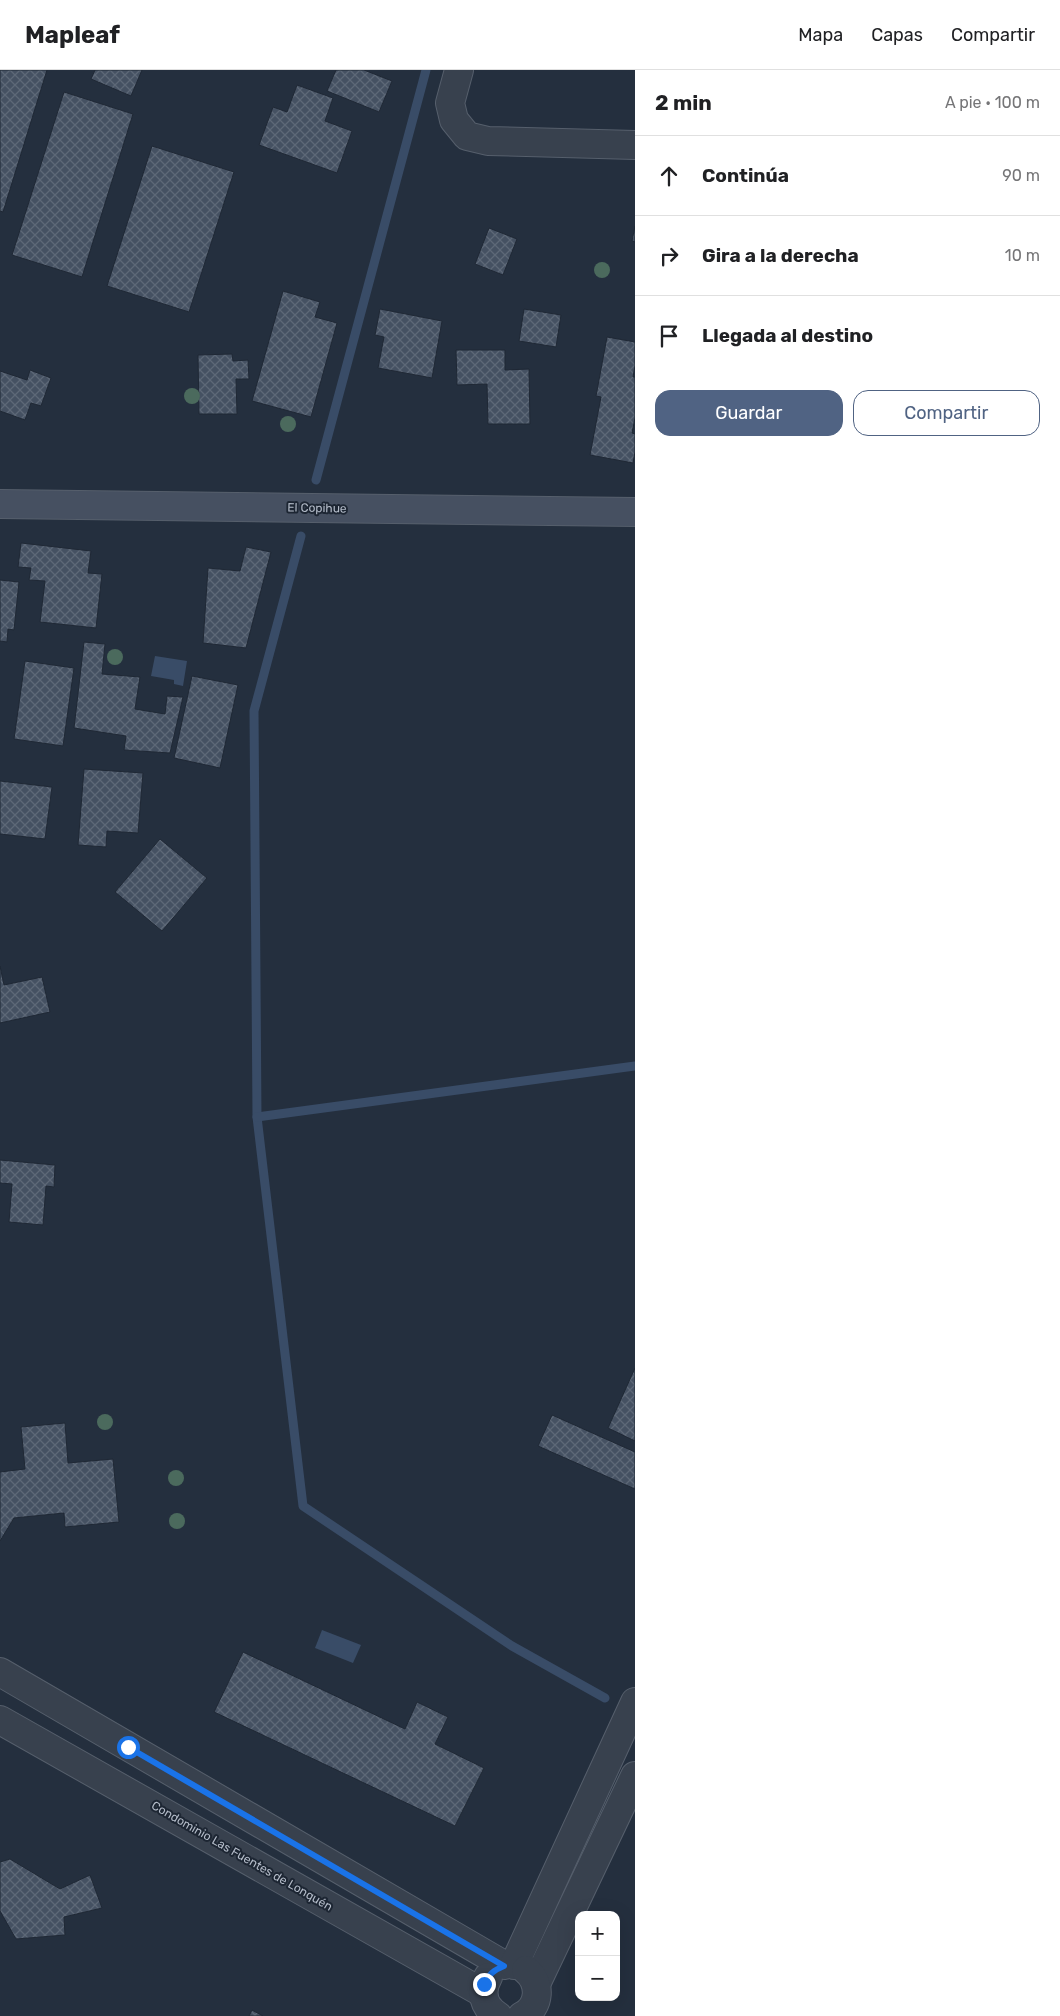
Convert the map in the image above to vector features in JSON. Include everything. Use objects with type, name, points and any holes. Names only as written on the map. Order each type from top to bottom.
[{"type":"main road","name":"El Copihue","points":[[0,504],[635,512]]},
{"type":"street","points":[[459,70],[450,103],[454,120],[467,136],[488,141],[635,145]]},
{"type":"street","points":[[0,1672],[510,1966],[528,1971],[536,1984]]},
{"type":"street","points":[[510,1966],[635,1702]]},
{"type":"street","name":"Condominio Las Fuentes de Lonquén","points":[[0,1720],[483,1993]]},
{"type":"street","points":[[525,2015],[536,2001],[536,1984],[635,1776]]},
{"type":"street","points":[[498,2016],[488,2008],[483,1993],[484,1984],[488,1976],[496,1969],[510,1966]]},
{"type":"water","points":[[155,656],[187,661],[183,686],[174,684],[174,680],[151,676]]},
{"type":"water","points":[[322,1630],[361,1645],[353,1663],[315,1648]]},
{"type":"building","points":[[0,70],[47,70],[3,212],[0,211]]},
{"type":"building","points":[[95,70],[142,70],[131,96],[91,79]]},
{"type":"building","points":[[336,70],[364,70],[392,81],[379,112],[327,91]]},
{"type":"building","points":[[297,85],[333,98],[325,121],[352,131],[337,173],[259,145],[273,107],[287,112]]},
{"type":"building","points":[[64,92],[133,114],[82,277],[12,255]]},
{"type":"building","points":[[152,146],[234,172],[189,312],[107,286]]},
{"type":"building","points":[[635,226],[635,242],[632,241]]},
{"type":"building","points":[[489,228],[517,239],[503,275],[475,264]]},
{"type":"building","points":[[283,291],[320,302],[315,317],[337,323],[311,417],[252,401]]},
{"type":"building","points":[[380,309],[442,321],[432,378],[378,368],[384,337],[375,335]]},
{"type":"building","points":[[524,309],[561,315],[556,347],[519,341]]},
{"type":"building","points":[[607,337],[635,342],[633,377],[635,377],[635,418],[632,433],[635,434],[635,452],[633,463],[590,455],[601,397],[596,396]]},
{"type":"building","points":[[456,350],[505,350],[505,370],[529,369],[530,424],[488,424],[487,384],[457,385]]},
{"type":"building","points":[[232,354],[233,361],[248,360],[249,379],[236,379],[237,414],[199,414],[198,355]]},
{"type":"building","points":[[30,370],[51,378],[41,406],[31,403],[25,420],[0,411],[0,371],[27,380]]},
{"type":"building","points":[[21,543],[91,551],[88,573],[102,574],[96,628],[40,622],[45,581],[29,580],[31,568],[18,567]]},
{"type":"building","points":[[246,547],[271,552],[246,648],[203,643],[208,568],[240,571]]},
{"type":"building","points":[[0,580],[19,582],[14,630],[8,629],[7,642],[0,641]]},
{"type":"building","points":[[84,642],[105,644],[102,674],[140,677],[135,709],[165,714],[167,696],[183,697],[170,753],[124,750],[126,736],[74,728]]},
{"type":"building","points":[[25,661],[74,668],[63,746],[14,739]]},
{"type":"building","points":[[192,676],[238,685],[220,768],[174,758]]},
{"type":"building","points":[[84,769],[143,773],[138,833],[107,831],[106,847],[78,845]]},
{"type":"building","points":[[0,781],[52,787],[45,839],[0,834]]},
{"type":"building","points":[[160,839],[207,878],[162,931],[115,892]]},
{"type":"building","points":[[0,966],[4,985],[42,977],[50,1012],[0,1023]]},
{"type":"building","points":[[0,1160],[55,1165],[54,1187],[46,1186],[43,1225],[9,1222],[12,1184],[0,1183]]},
{"type":"building","points":[[635,1368],[635,1441],[608,1428]]},
{"type":"building","points":[[552,1415],[635,1452],[635,1489],[538,1446]]},
{"type":"building","points":[[65,1423],[68,1463],[113,1459],[119,1522],[65,1527],[64,1513],[14,1518],[0,1541],[0,1472],[25,1469],[21,1427]]},
{"type":"building","points":[[243,1652],[405,1729],[417,1702],[448,1717],[435,1744],[484,1768],[455,1826],[214,1712]]},
{"type":"building","points":[[10,1859],[60,1889],[90,1875],[102,1908],[64,1917],[65,1935],[16,1939],[0,1911],[0,1862]]},
{"type":"building","points":[[252,2010],[263,2016],[249,2016]]},
{"type":"waterway","points":[[316,480],[426,70]]},
{"type":"waterway","points":[[301,536],[254,711],[257,1117],[303,1506],[512,1646],[605,1698]]},
{"type":"waterway","points":[[257,1117],[635,1066]]},
{"type":"route","points":[[128,1747],[504,1966],[496,1969],[488,1976],[484,1984]]}]
